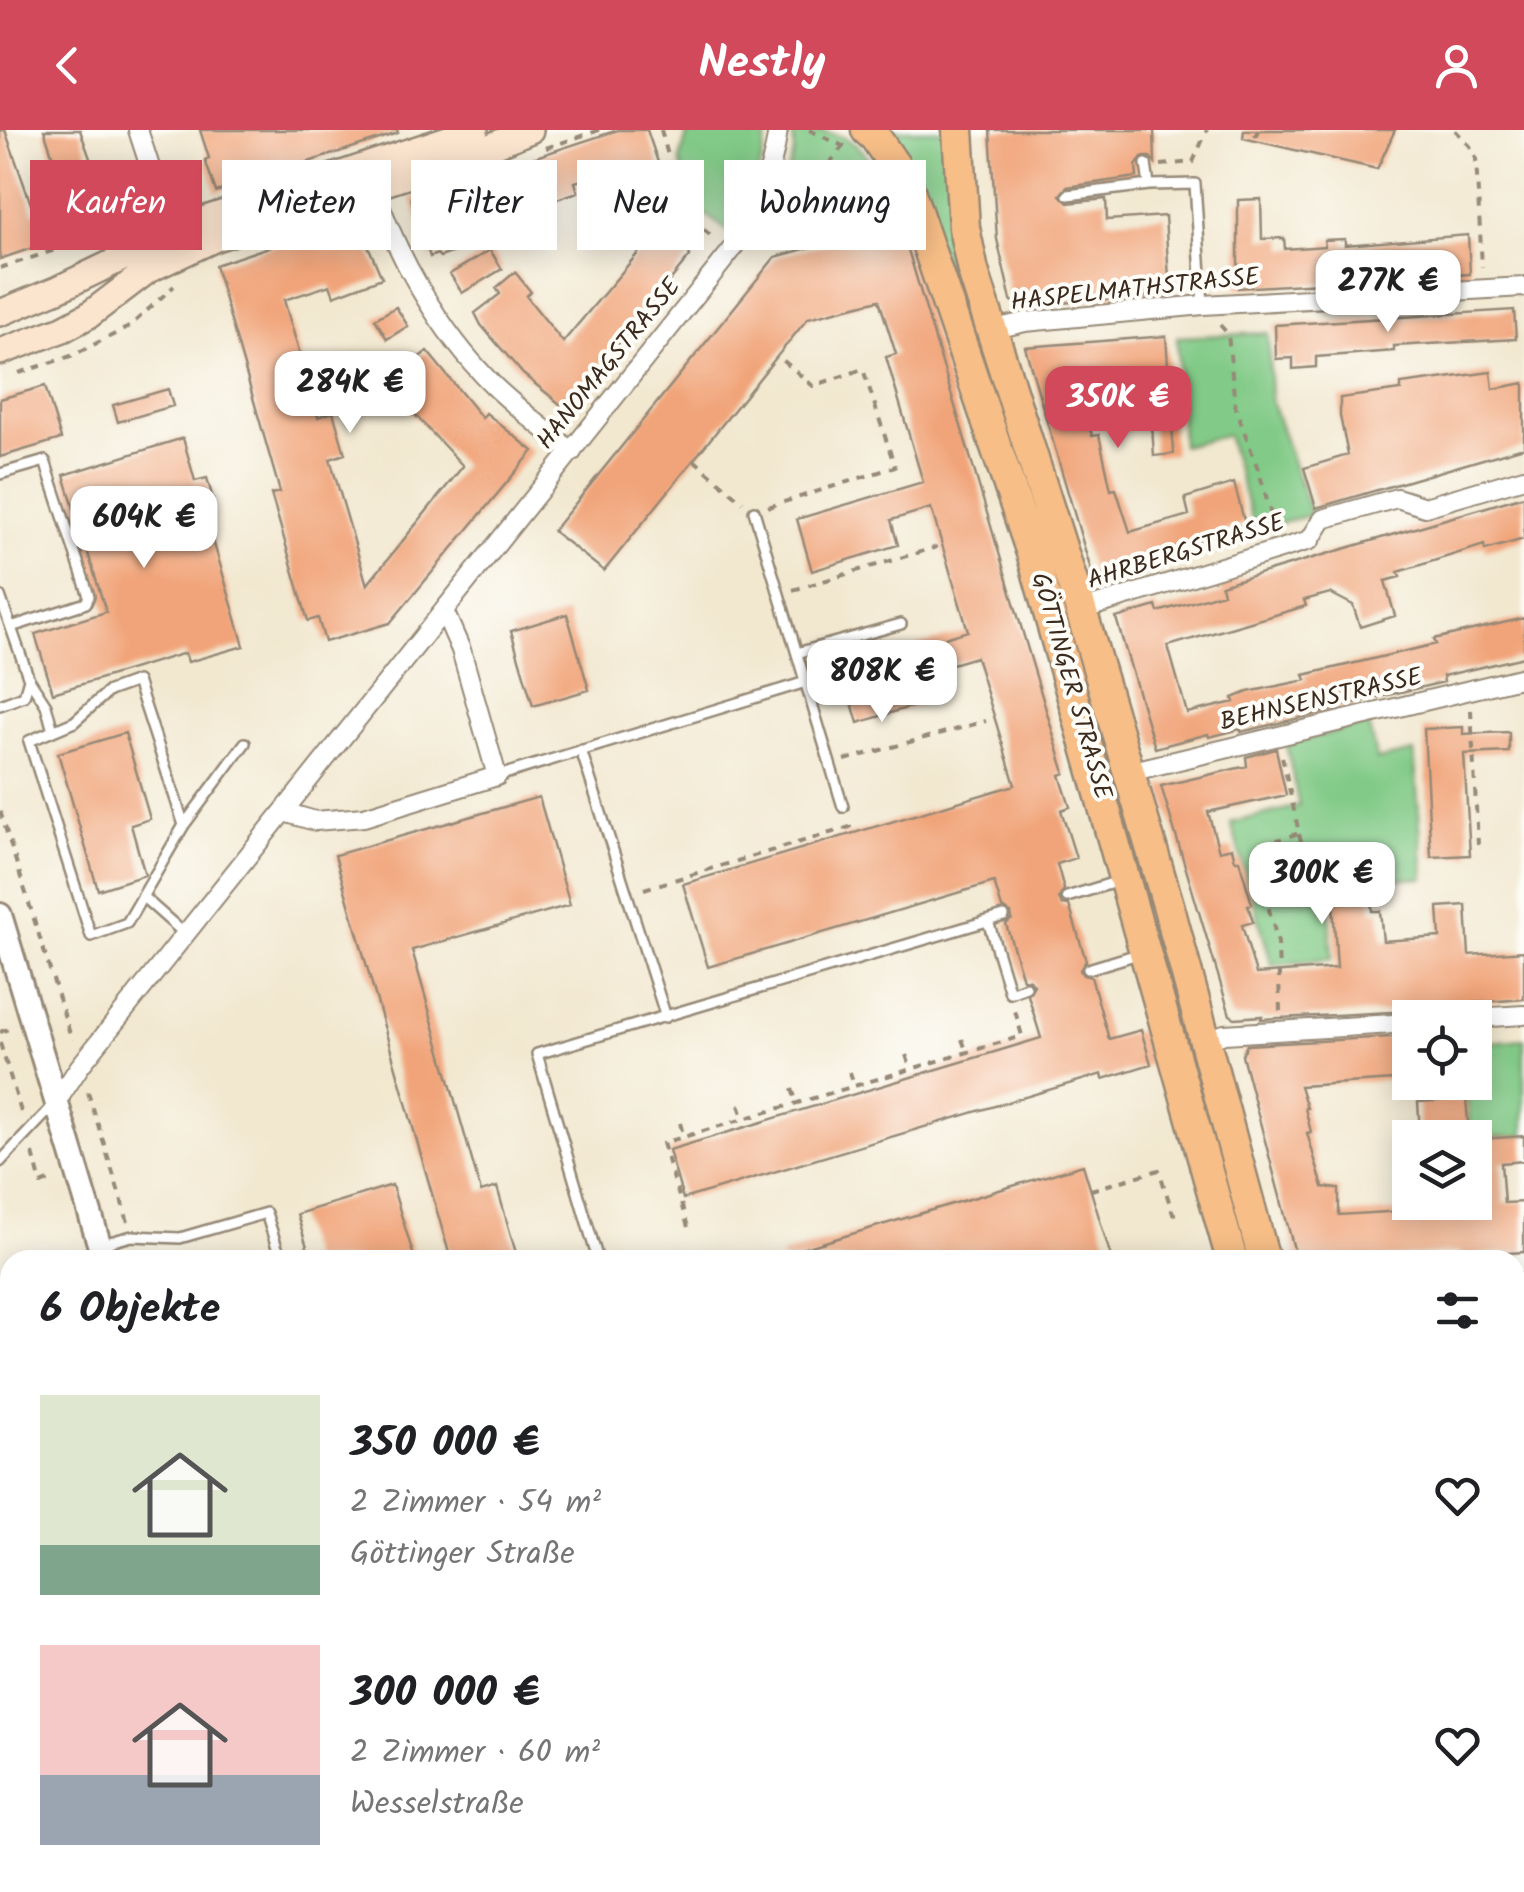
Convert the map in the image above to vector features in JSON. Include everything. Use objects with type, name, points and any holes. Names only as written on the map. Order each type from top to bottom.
[{"type":"main road","points":[[391,167],[474,130]]},
{"type":"main road","points":[[391,172],[473,154],[530,130]]},
{"type":"main road","name":"GÖTTINGER STRASSE","points":[[866,130],[908,184],[1033,556],[1229,1250]]},
{"type":"main road","name":"GÖTTINGER STRASSE","points":[[958,130],[964,228],[991,330],[1082,610],[1261,1250]]},
{"type":"main road","points":[[0,352],[76,322],[148,270],[222,236]]},
{"type":"main road","points":[[0,312],[58,289],[136,250]]},
{"type":"street","points":[[138,130],[148,160]]},
{"type":"street","name":"HANOMAGSTRASSE","points":[[55,1104],[80,1066],[731,251],[756,211],[775,154],[778,130]]},
{"type":"street","points":[[391,228],[404,260],[436,314],[493,384],[572,452]]},
{"type":"street","name":"HASPELMATHSTRASSE","points":[[991,330],[1025,322],[1203,306],[1524,286]]},
{"type":"street","name":"AHRBERGSTRASSE","points":[[1082,610],[1310,540],[1322,519],[1398,498],[1425,507],[1524,478]]},
{"type":"street","points":[[284,812],[314,821],[364,818],[497,776],[461,650],[444,611]]},
{"type":"street","name":"BEHNSENSTRASSE","points":[[1129,772],[1524,677]]},
{"type":"street","points":[[0,915],[101,1250]]},
{"type":"street","points":[[1492,1017],[1524,1015]]},
{"type":"street","points":[[1204,1041],[1224,1034],[1392,1023]]},
{"type":"lane","points":[[1146,166],[1148,185]]},
{"type":"lane","points":[[1068,195],[1166,180],[1195,184],[1203,306]]},
{"type":"lane","points":[[0,474],[45,461],[90,596],[86,604],[11,627]]},
{"type":"lane","points":[[754,511],[844,807]]},
{"type":"lane","points":[[0,596],[29,679],[46,705],[54,731]]},
{"type":"lane","points":[[797,652],[902,624]]},
{"type":"lane","points":[[0,705],[24,696],[29,679]]},
{"type":"lane","points":[[184,824],[137,681],[109,692],[74,722],[30,741],[92,936],[126,923],[184,824],[244,743]]},
{"type":"lane","points":[[497,776],[806,682]]},
{"type":"lane","points":[[581,750],[666,1017]]},
{"type":"lane","points":[[1066,897],[1127,879]]},
{"type":"lane","points":[[143,897],[186,935]]},
{"type":"lane","points":[[595,1250],[538,1054],[1004,916]]},
{"type":"lane","points":[[988,921],[1010,992],[1026,988]]},
{"type":"lane","points":[[1088,969],[1146,951]]},
{"type":"lane","points":[[0,1162],[55,1104]]},
{"type":"lane","points":[[106,1250],[132,1236],[180,1238],[266,1213],[277,1250]]},
{"type":"path","points":[[661,130],[684,214],[731,251],[768,243],[844,145],[809,130]]},
{"type":"path","points":[[1146,166],[1192,162],[1208,130]]},
{"type":"path","points":[[1255,137],[1258,130]]},
{"type":"path","points":[[1455,130],[1476,158],[1482,289]]},
{"type":"path","points":[[1203,306],[1228,334],[1234,406],[1260,475],[1280,549]]},
{"type":"path","points":[[694,460],[754,511],[895,467],[863,368],[813,386],[778,356]]},
{"type":"path","points":[[779,594],[938,547]]},
{"type":"path","points":[[1470,690],[1478,845]]},
{"type":"path","points":[[831,764],[986,721]]},
{"type":"path","points":[[1278,736],[1304,851],[1283,858],[1263,887],[1278,944],[1280,1031]]},
{"type":"path","points":[[625,894],[850,827],[844,807]]},
{"type":"path","points":[[0,811],[132,1236]]},
{"type":"path","points":[[1283,858],[1278,840],[1299,833]]},
{"type":"path","points":[[688,1227],[663,1143],[1022,1036],[1010,992]]},
{"type":"path","points":[[962,1038],[966,1053]]},
{"type":"path","points":[[906,1055],[910,1069]]},
{"type":"path","points":[[850,1072],[854,1086]]},
{"type":"path","points":[[792,1089],[797,1103]]},
{"type":"path","points":[[739,1105],[744,1119]]},
{"type":"path","points":[[680,1123],[684,1137]]},
{"type":"path","points":[[1090,1190],[1159,1170],[1173,1214],[1182,1210]]},
{"type":"green space","points":[[688,130],[767,130],[762,160],[724,160],[724,228],[704,214],[704,160],[680,160]]},
{"type":"green space","points":[[793,130],[815,131],[846,139],[869,160],[792,160]]},
{"type":"green space","points":[[880,130],[945,130],[958,262],[947,266],[926,223],[926,160],[895,160]]},
{"type":"green space","points":[[1268,333],[1271,400],[1311,515],[1255,530],[1227,435],[1182,446],[1177,337]]},
{"type":"green space","points":[[1368,724],[1377,760],[1414,752],[1424,878],[1328,882],[1332,959],[1272,965],[1231,823],[1299,806],[1286,744]]},
{"type":"green space","points":[[1524,1039],[1524,1136],[1492,1137],[1492,1120],[1469,1120],[1467,1100],[1492,1100],[1492,1042]]},
{"type":"building","points":[[0,130],[5,130],[30,202],[30,249],[0,259]]},
{"type":"building","points":[[44,130],[80,130],[91,160],[54,160]]},
{"type":"building","points":[[200,130],[398,133],[315,160],[222,160],[222,190],[216,192],[205,160],[209,158]]},
{"type":"building","points":[[618,130],[647,130],[657,160],[577,160],[577,192],[557,199],[557,160],[527,160]]},
{"type":"building","points":[[990,130],[1154,130],[1155,163],[1150,157],[1142,157],[1136,166],[1137,177],[1067,187],[1060,195],[1068,203],[1106,199],[1107,220],[1165,216],[1170,295],[1018,306],[1011,300],[997,239]]},
{"type":"building","points":[[1244,130],[1395,130],[1377,169],[1243,138]]},
{"type":"building","points":[[1261,199],[1262,239],[1284,238],[1285,249],[1325,246],[1324,240],[1345,239],[1345,245],[1468,235],[1470,274],[1238,288],[1238,200]]},
{"type":"building","points":[[260,250],[370,250],[382,278],[334,296],[330,285],[284,300],[318,417],[333,412],[345,454],[330,459],[367,585],[463,466],[386,384],[427,351],[482,418],[486,413],[533,451],[390,623],[325,642],[318,618],[308,621],[271,494],[280,492],[215,265]]},
{"type":"building","points":[[428,250],[460,250],[440,257],[430,257]]},
{"type":"building","points":[[490,250],[502,269],[462,293],[450,274]]},
{"type":"building","points":[[641,250],[688,250],[690,256],[579,396],[565,408],[523,374],[475,313],[500,294],[496,288],[515,272],[531,292],[526,296],[563,342]]},
{"type":"building","points":[[801,250],[908,250],[1065,773],[1060,775],[1070,807],[1061,810],[1076,858],[1057,864],[1064,889],[1059,898],[1062,904],[1069,905],[1086,961],[1080,970],[1091,977],[1109,1039],[1141,1030],[1151,1064],[1103,1079],[1102,1074],[683,1199],[669,1150],[1041,1038],[1028,995],[1034,985],[1023,979],[1006,924],[1012,919],[1011,913],[1002,908],[994,882],[708,967],[683,884],[1015,785],[976,657],[935,669],[943,697],[858,723],[842,669],[968,631],[931,508],[891,520],[898,545],[812,571],[797,519],[923,482],[886,357],[896,354],[879,300],[808,318],[604,571],[553,531],[775,257]]},
{"type":"building","points":[[396,307],[408,326],[387,339],[375,319]]},
{"type":"building","points":[[1514,310],[1516,339],[1394,346],[1394,351],[1316,357],[1316,367],[1293,369],[1293,358],[1276,359],[1275,325]]},
{"type":"building","points":[[1166,336],[1174,454],[1154,456],[1149,381],[1129,383],[1128,376],[1078,386],[1092,436],[1099,435],[1111,490],[1116,489],[1130,532],[1189,515],[1185,498],[1234,483],[1245,524],[1176,547],[1177,552],[1093,577],[1025,347]]},
{"type":"building","points":[[1491,372],[1493,389],[1524,383],[1524,447],[1316,508],[1304,468],[1348,455],[1340,398],[1401,390],[1401,384]]},
{"type":"building","points":[[45,386],[61,439],[0,457],[0,399]]},
{"type":"building","points":[[168,389],[173,406],[118,422],[113,405]]},
{"type":"building","points":[[183,438],[195,481],[207,478],[213,499],[202,503],[244,646],[188,662],[185,653],[53,693],[35,634],[106,612],[64,475]]},
{"type":"building","points":[[1524,496],[1524,539],[1485,550],[1484,545],[1398,572],[1400,577],[1385,581],[1395,616],[1360,627],[1353,605],[1330,593],[1304,600],[1306,606],[1168,646],[1187,713],[1234,702],[1233,698],[1248,692],[1306,680],[1304,675],[1436,644],[1434,639],[1524,618],[1524,657],[1443,676],[1444,682],[1341,708],[1155,748],[1116,618],[1156,606],[1158,612],[1223,593],[1221,585]]},
{"type":"building","points":[[567,614],[589,690],[533,706],[511,631]]},
{"type":"building","points":[[1463,727],[1463,734],[1509,732],[1509,752],[1464,754],[1470,855],[1431,857],[1424,729]]},
{"type":"building","points":[[125,733],[150,819],[131,825],[145,875],[98,890],[58,753]]},
{"type":"building","points":[[1276,749],[1286,795],[1208,812],[1219,851],[1232,848],[1235,860],[1239,860],[1253,922],[1242,925],[1256,974],[1337,968],[1332,889],[1370,886],[1372,911],[1380,911],[1383,941],[1440,937],[1438,907],[1466,905],[1469,955],[1524,951],[1524,999],[1392,1000],[1392,1012],[1261,1019],[1262,1016],[1230,1015],[1161,786],[1247,766],[1246,757]]},
{"type":"building","points":[[539,797],[570,905],[412,950],[481,1192],[497,1187],[515,1250],[448,1250],[335,855]]},
{"type":"building","points":[[1392,1037],[1392,1080],[1300,1086],[1311,1132],[1307,1133],[1323,1187],[1339,1189],[1339,1215],[1392,1212],[1392,1220],[1492,1220],[1492,1138],[1524,1136],[1524,1161],[1501,1163],[1504,1203],[1524,1202],[1524,1250],[1294,1250],[1242,1055],[1247,1045]]},
{"type":"building","points":[[1466,1100],[1468,1120],[1419,1120],[1418,1102]]},
{"type":"building","points":[[1083,1165],[1109,1250],[798,1250]]},
{"type":"building","points":[[392,1185],[412,1250],[308,1250],[297,1214]]}]
